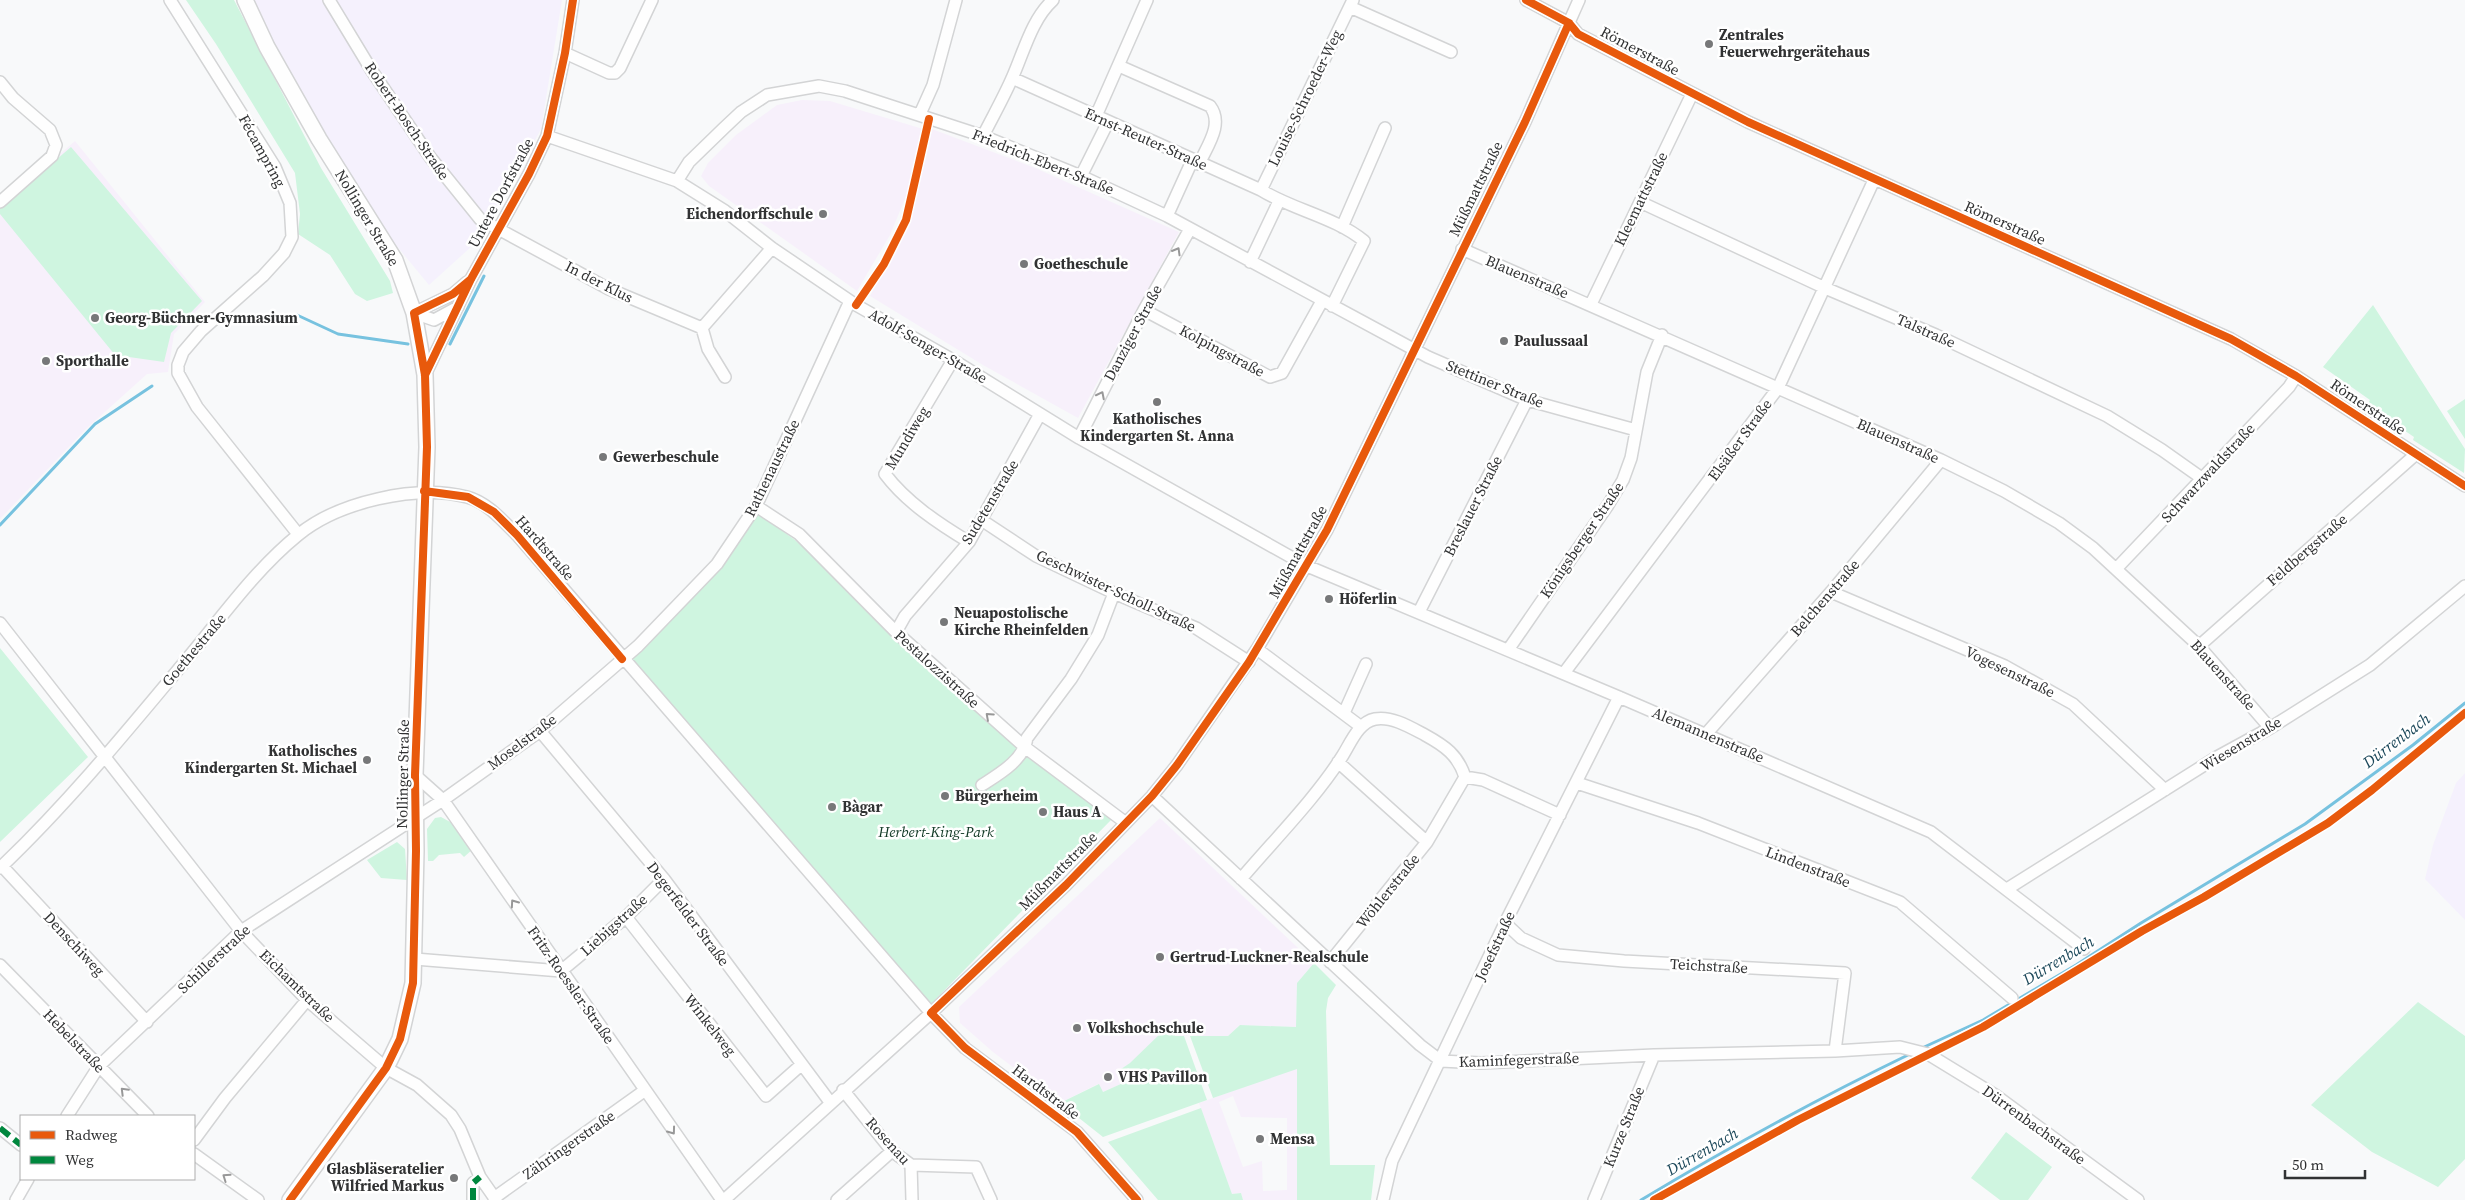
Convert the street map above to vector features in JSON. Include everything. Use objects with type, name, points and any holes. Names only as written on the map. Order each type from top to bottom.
[{"type":"main road","name":"Nollinger Straße","points":[[245,0],[267,47],[319,139],[395,260],[414,313],[425,375],[424,491],[415,775],[415,959],[413,983],[400,1039],[386,1068],[290,1200]]},
{"type":"street","name":"Fécampring","points":[[170,0],[275,167],[290,203],[292,237],[284,253],[262,276],[201,331],[182,352],[178,373],[197,407],[298,534]]},
{"type":"street","name":"Robert-Bosch-Straße","points":[[329,0],[372,71],[430,157],[480,219],[499,228]]},
{"type":"street","name":"Untere Dorfstraße","points":[[425,375],[471,279],[547,136],[565,53],[573,0]]},
{"type":"street","points":[[565,53],[608,73],[615,73],[620,68],[652,0]]},
{"type":"street","points":[[920,114],[938,67],[956,0]]},
{"type":"street","points":[[983,136],[1012,78],[1030,35],[1045,8],[1053,0]]},
{"type":"street","points":[[1096,116],[1147,0]]},
{"type":"street","name":"Römerstraße","points":[[1526,0],[1569,23],[1578,34],[1692,94],[1874,180],[2231,339],[2296,376],[2465,486]]},
{"type":"street","name":"Müßmattstraße","points":[[723,1200],[931,1013],[1066,885],[1152,796],[1177,765],[1249,662],[1327,530],[1412,350],[1525,122],[1579,0]]},
{"type":"street","name":"Louise-Schroeder-Weg","points":[[1261,190],[1352,3],[1451,52]]},
{"type":"street","points":[[1119,66],[1210,106],[1216,114],[1216,124],[1167,216]]},
{"type":"street","name":"Ernst-Reuter-Straße","points":[[1012,78],[1261,190],[1279,201],[1342,227],[1364,241],[1327,303]]},
{"type":"street","points":[[0,82],[13,98],[50,130],[56,145],[52,156],[0,202]]},
{"type":"street","name":"Friedrich-Ebert-Straße","points":[[677,181],[689,162],[724,128],[741,112],[767,95],[819,86],[845,90],[983,136],[1081,176],[1167,216],[1412,350]]},
{"type":"street","name":"Kleemattstraße","points":[[1591,304],[1692,94]]},
{"type":"street","points":[[1081,176],[1108,122]]},
{"type":"street","points":[[1342,227],[1385,128]]},
{"type":"street","name":"Adolf-Senger-Straße","points":[[547,136],[677,181],[725,211],[772,248],[850,301],[954,360],[1079,438],[1307,566]]},
{"type":"street","name":"Elsäßer Straße","points":[[1564,673],[1778,388],[1874,180]]},
{"type":"street","points":[[1250,262],[1279,201]]},
{"type":"street","name":"Talstraße","points":[[1640,202],[1825,288],[1936,334],[2106,416],[2162,450],[2203,479]]},
{"type":"street","name":"In der Klus","points":[[499,228],[609,289],[702,328]]},
{"type":"street","name":"Danziger Straße","points":[[1079,438],[1144,310],[1190,229]]},
{"type":"street","points":[[725,377],[708,349],[702,328],[772,248]]},
{"type":"street","name":"Blauenstraße","points":[[1462,249],[1662,335],[1941,460],[2004,491],[2059,523],[2116,569],[2199,646],[2270,728]]},
{"type":"street","name":"Untere Dorfstraße","points":[[414,313],[453,294],[471,279]]},
{"type":"street","name":"Rathenaustraße","points":[[622,659],[638,646],[716,564],[756,506],[850,301]]},
{"type":"street","name":"Kolpingstraße","points":[[1144,310],[1270,376],[1282,373],[1327,303]]},
{"type":"street","points":[[414,313],[434,320],[458,307]]},
{"type":"street","name":"Königsberger Straße","points":[[1508,650],[1608,505],[1622,480],[1631,458],[1647,372],[1662,335]]},
{"type":"street","name":"Stettiner Straße","points":[[1412,350],[1527,400],[1636,430]]},
{"type":"street","name":"Mundiweg","points":[[954,360],[885,474],[907,498],[941,525],[969,542]]},
{"type":"street","name":"Schwarzwaldstraße","points":[[2116,569],[2289,387],[2296,376]]},
{"type":"street","name":"Breslauer Straße","points":[[1419,612],[1527,400]]},
{"type":"street","name":"Sudetenstraße","points":[[896,632],[905,616],[969,542],[1040,414]]},
{"type":"street","name":"Feldbergstraße","points":[[2199,646],[2415,455]]},
{"type":"street","name":"Belchenstraße","points":[[1706,734],[1830,592],[1941,460]]},
{"type":"street","name":"Goethestraße","points":[[1,867],[41,827],[104,758],[254,578],[298,534],[330,515],[367,501],[424,491]]},
{"type":"street","name":"Hardtstraße","points":[[424,491],[468,497],[494,512],[517,536],[931,1013],[965,1048],[1077,1132],[1137,1200]]},
{"type":"street","name":"Pestalozzistraße","points":[[756,506],[799,534],[896,632],[1026,748],[1126,823]]},
{"type":"street","name":"Geschwister-Scholl-Straße","points":[[982,521],[1036,556],[1114,593],[1196,628],[1249,662]]},
{"type":"street","name":"Alemannenstraße","points":[[1307,566],[1564,673],[1931,832],[2084,949]]},
{"type":"street","name":"Wiesenstraße","points":[[2007,889],[2164,790],[2270,728],[2370,665],[2465,586]]},
{"type":"street","name":"Vogesenstraße","points":[[1830,592],[2005,666],[2073,704],[2164,790]]},
{"type":"street","points":[[982,785],[1004,770],[1026,748],[1027,738],[1071,679],[1098,635],[1114,593]]},
{"type":"street","name":"Eichamtstraße","points":[[0,623],[241,931],[307,1000],[386,1068],[417,1084],[451,1115],[460,1130],[480,1177],[495,1199]]},
{"type":"street","points":[[1257,649],[1360,726]]},
{"type":"street","name":"Moselstraße","points":[[415,817],[443,800],[540,730],[622,659]]},
{"type":"street","points":[[1344,713],[1366,664]]},
{"type":"street","name":"Josefstraße","points":[[1383,1200],[1392,1161],[1505,923],[1619,697]]},
{"type":"street","points":[[1242,879],[1338,762],[1360,726],[1374,719],[1387,719],[1408,726],[1454,754],[1461,763],[1465,777],[1483,780],[1560,815]]},
{"type":"street","name":"Degerfelder Straße","points":[[540,730],[664,879],[830,1102]]},
{"type":"street","name":"Wöhlerstraße","points":[[1338,762],[1427,842]]},
{"type":"street","name":"Fritz-Roessler-Straße","points":[[415,775],[443,800],[644,1091],[723,1200]]},
{"type":"street","name":"Wöhlerstraße","points":[[1330,962],[1427,842],[1465,777]]},
{"type":"street","name":"Lindenstraße","points":[[1577,783],[1698,823],[1900,902],[2012,998]]},
{"type":"street","name":"Kaminfegerstraße","points":[[1152,796],[1420,1045],[1441,1061],[1481,1062],[1654,1055],[1835,1052],[1900,1047],[1928,1054]]},
{"type":"street","name":"Schillerstraße","points":[[68,1115],[99,1066],[241,931],[415,817]]},
{"type":"street","name":"Denschiweg","points":[[1,867],[147,1022]]},
{"type":"street","name":"Liebigstraße","points":[[561,972],[626,917],[664,879]]},
{"type":"street","name":"Winkelweg","points":[[626,917],[766,1096],[801,1065]]},
{"type":"street","name":"Teichstraße","points":[[1505,923],[1522,938],[1558,955],[1624,961],[1845,973],[1835,1052]]},
{"type":"street","points":[[415,959],[561,972]]},
{"type":"street","name":"Hebelstraße","points":[[0,965],[147,1115]]},
{"type":"street","points":[[195,1139],[225,1098],[307,1000]]},
{"type":"street","name":"Dürrenbachstraße","points":[[1928,1054],[1995,1095],[2138,1200]]},
{"type":"street","name":"Kurze Straße","points":[[1594,1200],[1654,1055]]},
{"type":"street","name":"Rosenau","points":[[844,1090],[892,1151],[911,1165],[912,1200]]},
{"type":"street","name":"Zähringerstraße","points":[[495,1199],[644,1091]]},
{"type":"street","points":[[0,1128],[20,1143]]},
{"type":"street","points":[[837,1200],[892,1151]]},
{"type":"street","points":[[195,1155],[258,1200]]},
{"type":"street","points":[[911,1165],[976,1167],[991,1200]]},
{"type":"street","points":[[473,1200],[473,1183],[480,1177]]},
{"type":"street","points":[[16,1200],[27,1180]]},
{"type":"shaded area","points":[[254,0],[562,0],[541,129],[482,237],[429,285],[381,227],[283,64]]},
{"type":"shaded area","name":"Eichendorffschule","points":[[802,100],[830,101],[923,129],[907,194],[890,235],[857,291],[709,186],[701,176],[708,163],[736,135],[777,105]]},
{"type":"shaded area","name":"Goetheschule","points":[[932,129],[1035,168],[1179,232],[1078,418],[983,365],[870,296],[910,223]]},
{"type":"shaded area","name":"Georg-Büchner-Gymnasium","points":[[75,141],[205,302],[174,334],[168,372],[147,374],[86,429],[0,519],[0,205]]},
{"type":"shaded area","points":[[2465,773],[2465,920],[2425,879],[2433,845],[2456,783]]},
{"type":"shaded area","name":"Gertrud-Luckner-Realschule","points":[[1160,818],[1314,963],[1297,983],[1296,1027],[1240,1025],[1228,1036],[1175,1036],[1118,1071],[1123,1083],[1103,1092],[1098,1084],[1060,1103],[993,1052],[960,1023],[959,1007]]},
{"type":"shaded area","points":[[1297,1068],[1297,1200],[1243,1200],[1241,1193],[1232,1194],[1199,1103]],"holes":[[[1233,1096],[1241,1117],[1287,1118],[1287,1190],[1263,1191],[1262,1161],[1243,1167],[1219,1102]]]},
{"type":"green space","points":[[186,0],[234,0],[321,168],[390,281],[393,293],[367,301],[355,294],[330,255],[298,234],[300,214],[295,173],[216,44]]},
{"type":"green space","points":[[71,147],[202,301],[171,333],[164,362],[115,355],[0,214],[0,208]]},
{"type":"green space","points":[[2373,305],[2465,449],[2464,473],[2413,440],[2414,437],[2367,405],[2370,400],[2323,367]]},
{"type":"green space","points":[[2465,399],[2465,439],[2447,411]]},
{"type":"green space","name":"Herbert-King-Park","points":[[757,513],[795,540],[1111,820],[930,1005],[631,660],[720,567]]},
{"type":"green space","points":[[0,648],[88,757],[0,842]]},
{"type":"green space","points":[[441,817],[452,823],[473,849],[464,857],[460,853],[439,855],[433,861],[428,861],[427,829],[435,818]]},
{"type":"green space","points":[[397,842],[405,849],[407,880],[381,878],[367,860]]},
{"type":"green space","points":[[1314,963],[1336,985],[1328,998],[1326,1011],[1330,1165],[1375,1165],[1371,1200],[1297,1200],[1297,1069],[1213,1098],[1190,1036],[1228,1036],[1240,1025],[1296,1027],[1297,983]]},
{"type":"green space","points":[[2418,1002],[2465,1036],[2465,1159],[2438,1187],[2372,1152],[2311,1105]]},
{"type":"green space","points":[[1175,1030],[1175,1036],[1184,1036],[1207,1100],[1103,1137],[1060,1103],[1099,1084],[1103,1092],[1123,1083],[1118,1071],[1130,1063],[1163,1031]]},
{"type":"green space","points":[[1201,1108],[1232,1194],[1241,1193],[1243,1200],[1158,1200],[1108,1142]]},
{"type":"green space","points":[[2006,1132],[2052,1167],[2028,1200],[2000,1200],[1971,1178]]},
{"type":"waterway","points":[[450,344],[484,276]]},
{"type":"waterway","points":[[297,315],[338,334],[408,344]]},
{"type":"waterway","points":[[0,525],[95,424],[152,386]]},
{"type":"waterway","name":"Dürrenbach","points":[[1922,1048],[1983,1020],[2305,824],[2413,745],[2465,703]]},
{"type":"waterway","name":"Dürrenbach","points":[[1641,1200],[1775,1124],[1912,1053]]},
{"type":"marked path","points":[[0,1128],[20,1144]]},
{"type":"marked path","points":[[473,1200],[473,1183],[480,1177]]},
{"type":"cycle path","points":[[425,375],[471,279],[529,174],[547,136],[565,53],[573,0]]},
{"type":"cycle path","points":[[1526,0],[1569,23],[1578,34],[1748,122],[2231,339],[2296,376],[2465,486]]},
{"type":"cycle path","points":[[1137,1200],[1077,1132],[965,1048],[931,1013],[1066,885],[1152,796],[1177,765],[1249,662],[1327,530],[1525,122],[1569,23]]},
{"type":"cycle path","points":[[856,305],[884,264],[906,220],[929,119]]},
{"type":"cycle path","points":[[290,1200],[386,1068],[400,1039],[413,983],[416,851],[415,775],[427,447],[425,375],[414,313],[453,294],[471,279]]},
{"type":"cycle path","points":[[424,491],[468,497],[494,512],[517,535],[622,659]]},
{"type":"cycle path","points":[[1654,1200],[1798,1120],[1983,1027],[2142,931],[2204,897],[2328,823],[2372,790],[2465,713]]},
{"type":"place","name":"Zentrales Feuerwehrgerätehaus","points":[[1709,44]]},
{"type":"place","name":"Eichendorffschule","points":[[823,214]]},
{"type":"place","name":"Goetheschule","points":[[1024,264]]},
{"type":"place","name":"Georg-Büchner-Gymnasium","points":[[95,318]]},
{"type":"place","name":"Paulussaal","points":[[1504,341]]},
{"type":"place","name":"Sporthalle","points":[[46,361]]},
{"type":"place","name":"Katholisches Kindergarten St. Anna","points":[[1157,402]]},
{"type":"place","name":"Gewerbeschule","points":[[603,457]]},
{"type":"place","name":"Höferlin","points":[[1329,599]]},
{"type":"place","name":"Neuapostolische Kirche Rheinfelden","points":[[944,622]]},
{"type":"place","name":"Katholisches Kindergarten St. Michael","points":[[367,760]]},
{"type":"place","name":"Bürgerheim","points":[[945,796]]},
{"type":"place","name":"Bàgar","points":[[832,807]]},
{"type":"place","name":"Haus A","points":[[1043,812]]},
{"type":"place","name":"Gertrud-Luckner-Realschule","points":[[1160,957]]},
{"type":"place","name":"Volkshochschule","points":[[1077,1028]]},
{"type":"place","name":"VHS Pavillon","points":[[1108,1077]]},
{"type":"place","name":"Mensa","points":[[1260,1139]]},
{"type":"place","name":"Glasbläseratelier Wilfried Markus","points":[[454,1178]]}]
